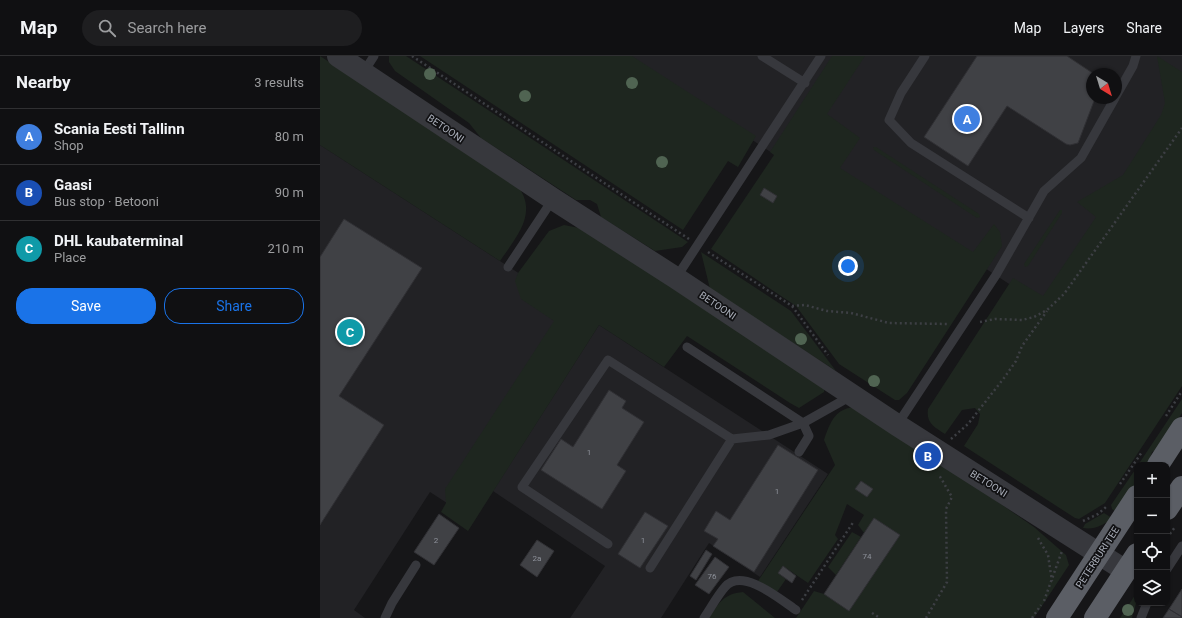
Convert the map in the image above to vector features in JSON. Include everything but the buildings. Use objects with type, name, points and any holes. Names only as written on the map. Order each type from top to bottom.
[{"type":"highway","points":[[1150,457],[1173,423]]},
{"type":"highway","points":[[1170,505],[1182,487]]},
{"type":"highway","name":"PETERBURI TEE","points":[[1057,618],[1099,552],[1127,492]]},
{"type":"highway","points":[[1095,618],[1132,562]]},
{"type":"street","name":"BETOONI","points":[[338,56],[368,64],[553,199],[676,278],[897,425],[1099,552],[1132,562]]},
{"type":"lane","points":[[762,56],[805,83]]},
{"type":"lane","points":[[676,278],[822,56]]},
{"type":"lane","points":[[925,56],[901,93],[889,120],[911,143],[1029,218]]},
{"type":"lane","points":[[1122,85],[1133,66],[1136,56]]},
{"type":"lane","points":[[897,425],[996,276],[1044,191],[1081,158],[1111,104]]},
{"type":"lane","points":[[508,267],[553,199]]},
{"type":"lane","points":[[687,347],[803,423],[810,436],[799,452]]},
{"type":"lane","points":[[608,544],[522,487],[608,360],[732,439],[769,435],[803,423],[852,395]]},
{"type":"lane","points":[[650,568],[732,439]]},
{"type":"lane","points":[[1170,564],[1182,546]]},
{"type":"lane","points":[[385,618],[392,603],[416,566]]},
{"type":"lane","points":[[704,618],[726,585],[738,580],[751,582],[796,610]]},
{"type":"lane","points":[[1141,618],[1146,606]]},
{"type":"path","points":[[412,56],[792,306],[828,356]]},
{"type":"path","points":[[955,445],[948,441],[968,424],[1004,378],[1016,361],[1022,346],[1047,310]]},
{"type":"path","points":[[1173,423],[1182,391]]},
{"type":"path","points":[[1127,492],[1150,457]]},
{"type":"path","points":[[926,618],[947,582],[946,509],[952,497],[938,472]]},
{"type":"path","points":[[1077,524],[1098,514],[1109,502]]},
{"type":"path","points":[[796,610],[854,521]]},
{"type":"path","points":[[1032,618],[1044,600],[1063,549]]},
{"type":"path","points":[[872,613],[880,618]]},
{"type":"shaded area","points":[[320,56],[516,184],[523,194],[526,204],[526,214],[523,224],[513,243],[500,261],[320,145]]},
{"type":"shaded area","points":[[389,56],[406,56],[688,242],[682,247],[655,251],[601,217],[597,204],[590,200],[576,200],[481,138],[469,123],[395,71],[389,62]]},
{"type":"shaded area","points":[[420,56],[632,56],[756,136],[738,167],[728,161],[683,230]]},
{"type":"shaded area","points":[[626,56],[1182,56],[1182,102],[1046,308],[784,137],[775,155]]},
{"type":"shaded area","points":[[832,56],[865,56],[827,114],[860,138],[840,168],[973,252],[994,224],[1000,232],[1002,246],[907,393],[899,400],[895,400],[839,364],[796,306],[711,249],[774,155],[770,152]]},
{"type":"shaded area","points":[[1157,56],[1182,72],[1182,386],[1105,503],[1079,519],[1075,518],[964,446],[978,424],[980,414],[975,408],[962,410],[945,434],[934,427],[928,418],[928,409],[1013,278],[1043,296],[1096,217],[1077,202],[1123,175],[1161,115],[1165,103]]},
{"type":"shaded area","points":[[320,145],[576,310],[450,505],[430,492],[354,610],[365,618],[320,618]]},
{"type":"shaded area","points":[[873,147],[876,147],[979,214],[980,217],[977,218],[874,150]]},
{"type":"shaded area","points":[[1060,210],[1062,210],[1062,213],[1028,266],[1025,267],[1024,264]]},
{"type":"shaded area","points":[[564,225],[584,229],[825,386],[824,392],[799,408],[687,336],[664,367],[599,325],[468,531],[441,512],[446,503],[445,489],[554,321],[521,299],[515,281],[518,273],[549,231]]},
{"type":"shaded area","points":[[701,252],[791,311],[836,371],[710,289]]},
{"type":"shaded area","points":[[599,325],[828,474],[760,577],[709,543],[661,618],[570,618],[605,566],[493,491]]},
{"type":"shaded area","points":[[1182,399],[1182,413],[1158,449],[1152,452],[1149,462],[1140,462]]},
{"type":"shaded area","points":[[853,407],[919,448],[917,457],[931,468],[943,464],[1034,527],[1066,555],[1069,565],[1034,618],[796,618],[814,591],[824,594],[849,611],[900,535],[874,518],[864,533],[858,525],[864,515],[847,504],[835,535],[838,539],[808,583],[783,566],[778,573],[786,579],[777,592],[758,581],[835,465],[824,440],[828,428],[837,414]]},
{"type":"shaded area","points":[[1134,471],[1134,485],[1116,512],[1112,509],[1111,505]]},
{"type":"shaded area","points":[[1104,513],[1112,518],[1099,526],[1083,528],[1085,524]]},
{"type":"shaded area","points":[[852,532],[861,537],[836,575],[828,567]]},
{"type":"shaded area","points":[[743,592],[775,618],[709,618],[722,600],[736,593]]},
{"type":"shaded area","points":[[1134,597],[1134,606],[1135,606],[1132,618],[1120,618]]},
{"type":"place","name":"Scania Eesti Tallinn","points":[[967,119]]},
{"type":"place","name":"DHL kaubaterminal","points":[[350,332]]},
{"type":"place","name":"Gaasi","points":[[928,456]]}]
